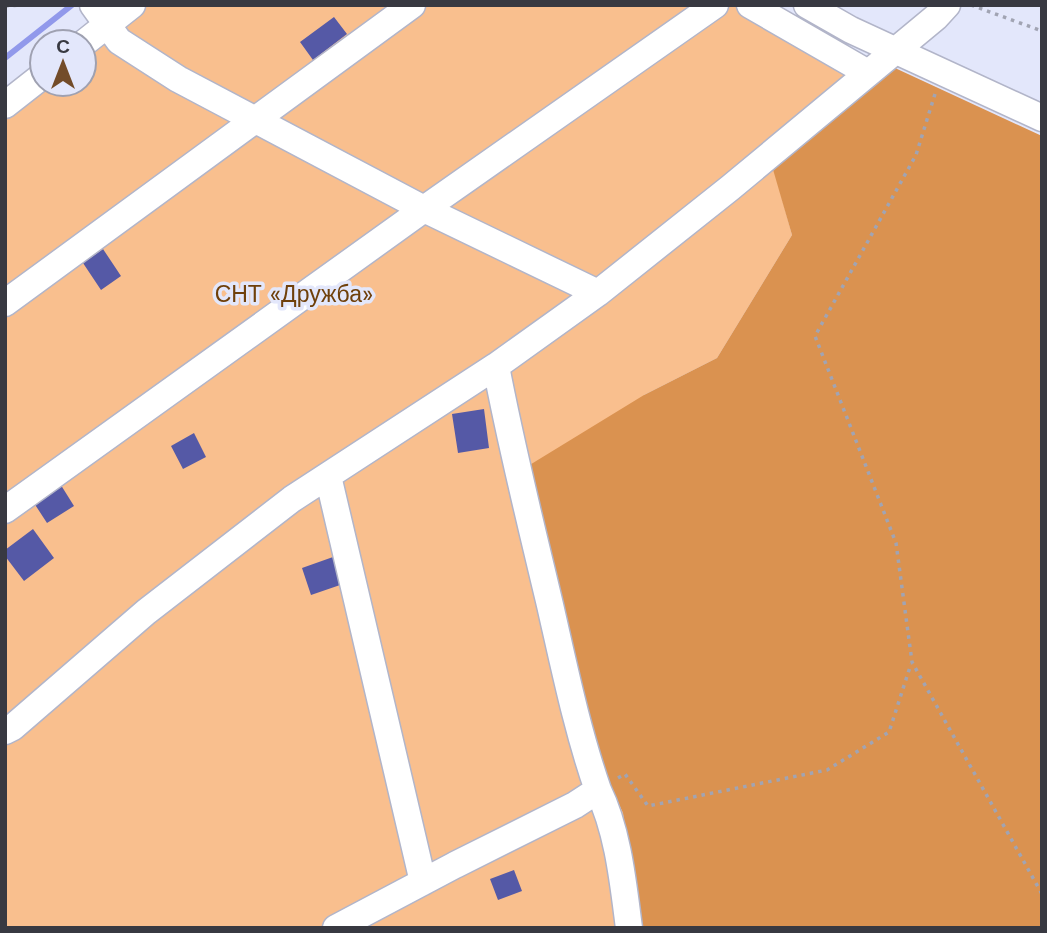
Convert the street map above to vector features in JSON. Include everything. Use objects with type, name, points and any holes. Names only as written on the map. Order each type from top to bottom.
[{"type":"street","points":[[132,5],[100,15],[119,41],[178,79],[424,209],[598,293]]},
{"type":"street","points":[[5,303],[412,5]]},
{"type":"street","points":[[5,510],[424,209],[715,5]]},
{"type":"street","points":[[750,5],[868,73]]},
{"type":"street","points":[[807,5],[851,30],[1042,118]]},
{"type":"street","points":[[5,731],[13,727],[146,612],[292,499],[496,366],[598,293],[730,188],[947,5]]},
{"type":"street","points":[[5,105],[28,87]]},
{"type":"street","points":[[496,366],[507,428],[588,760],[605,804],[623,881],[629,928]]},
{"type":"street","points":[[328,476],[423,882]]},
{"type":"street","points":[[336,928],[575,805],[598,790]]},
{"type":"path","points":[[5,6],[20,5]]},
{"type":"path","points":[[971,5],[1042,31]]},
{"type":"path","points":[[942,72],[916,155],[815,336],[896,543],[912,662],[1042,894]]},
{"type":"path","points":[[598,790],[625,774],[648,806],[827,770],[889,732],[912,662]]},
{"type":"green space","name":"СНТ «Дружба»","points":[[117,5],[765,5],[867,60],[773,166],[792,235],[717,358],[644,395],[596,754],[623,813],[637,928],[5,928],[5,91],[28,74],[28,98],[98,98],[98,28],[87,28]]},
{"type":"shaded area","points":[[895,68],[1042,136],[1042,928],[637,928],[623,813],[596,754],[528,466],[644,395],[717,358],[792,235],[772,166]]},
{"type":"building","points":[[334,17],[347,34],[313,60],[300,42]]},
{"type":"building","points":[[103,249],[121,276],[101,290],[83,263]]},
{"type":"building","points":[[484,409],[489,448],[458,453],[452,414]]},
{"type":"building","points":[[194,433],[206,457],[183,469],[171,446]]},
{"type":"building","points":[[59,482],[74,506],[47,523],[32,500]]},
{"type":"building","points":[[33,529],[54,558],[24,581],[5,556],[5,550]]},
{"type":"building","points":[[333,557],[343,584],[311,595],[302,568]]},
{"type":"building","points":[[514,870],[522,891],[498,900],[490,879]]},
{"type":"waterway","points":[[5,58],[72,5]]}]
